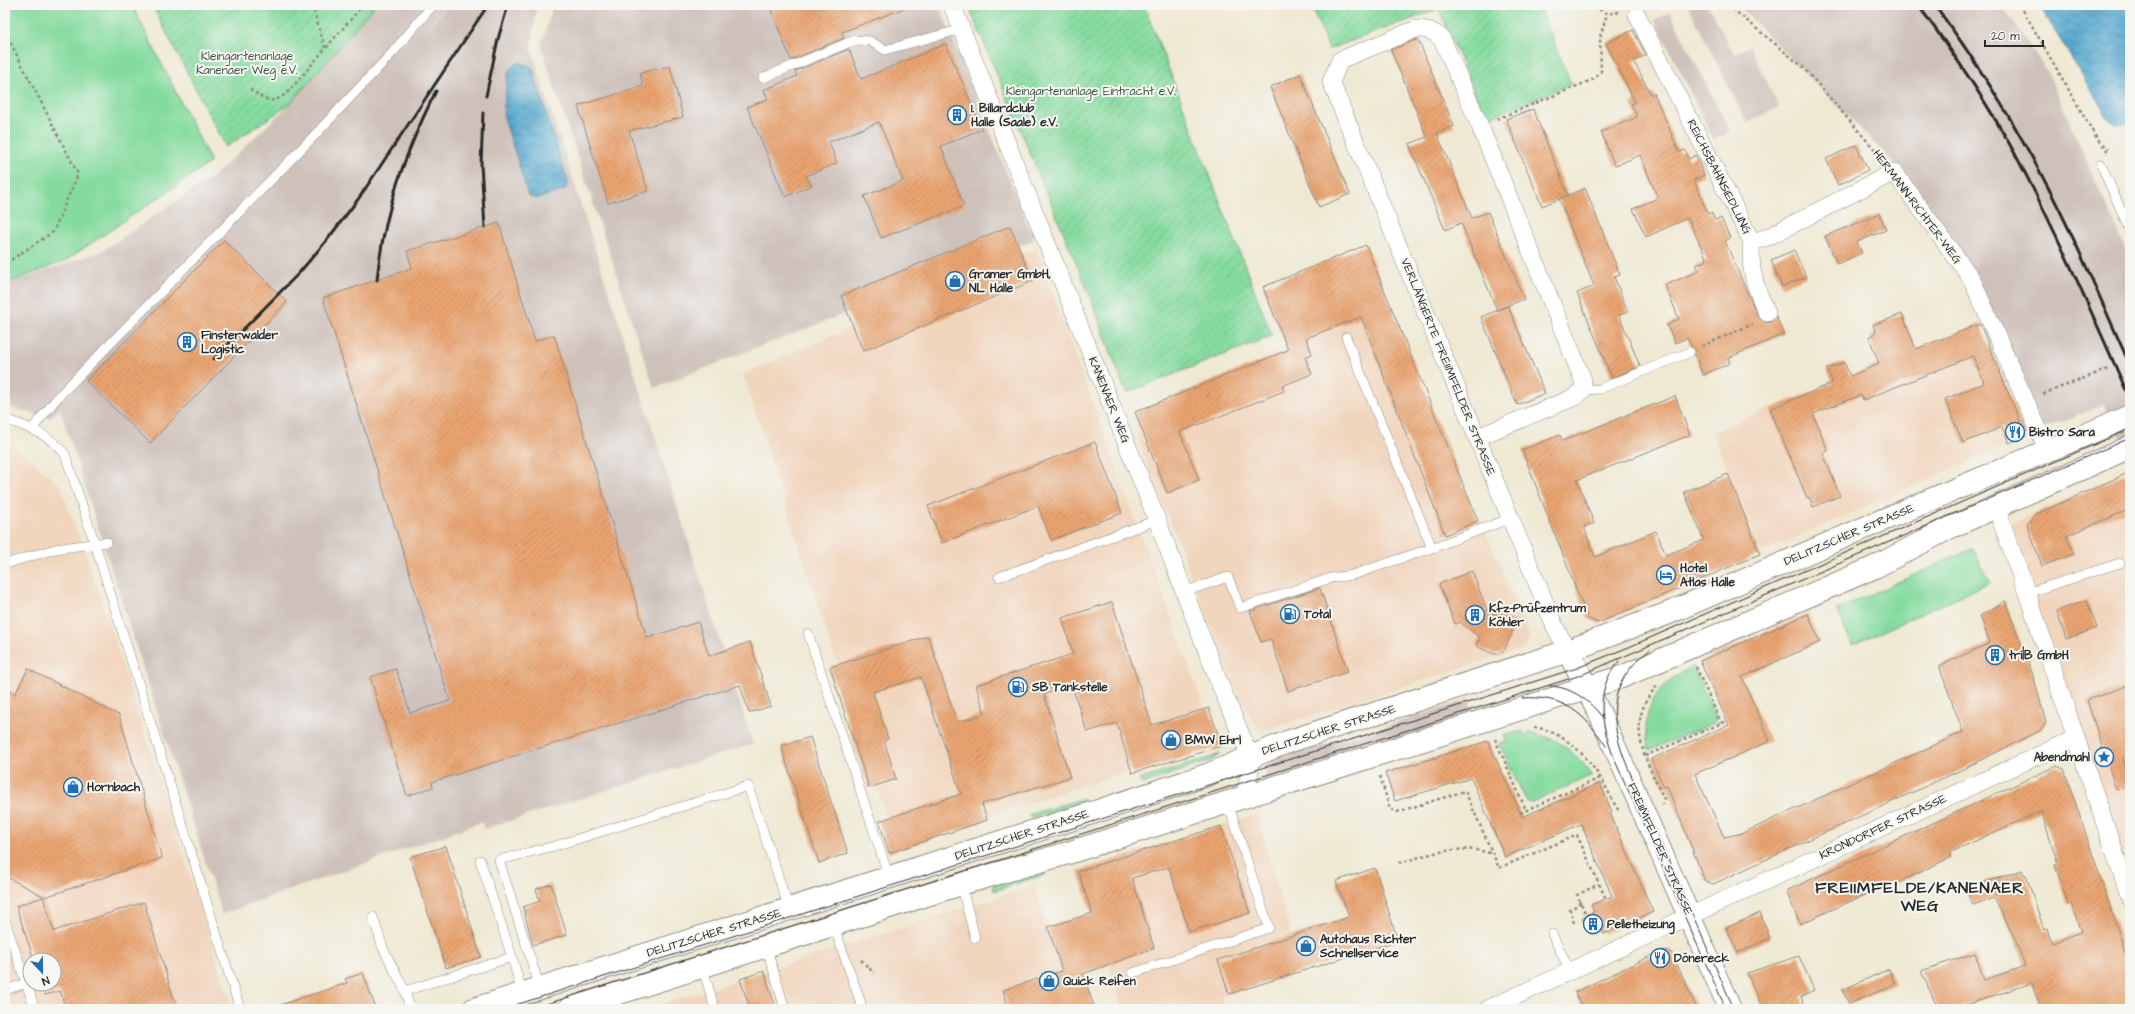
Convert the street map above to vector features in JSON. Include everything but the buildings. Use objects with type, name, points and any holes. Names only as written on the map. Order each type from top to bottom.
[{"type":"main road","name":"DELITZSCHER STRASSE","points":[[474,1009],[1207,775],[1300,738],[1568,651],[1669,613],[1892,516],[2130,416]]},
{"type":"main road","points":[[569,1009],[602,1003],[702,966],[833,924],[1068,853],[1589,689],[1685,651],[1875,567],[1951,527],[2130,447]]},
{"type":"main road","points":[[1568,651],[1589,689]]},
{"type":"main road","name":"FREIIMFELDER STRASSE","points":[[1589,689],[1730,1009]]},
{"type":"street","name":"KANENAER WEG","points":[[952,5],[1157,520],[1184,592],[1248,749],[1250,772],[1236,800]]},
{"type":"street","name":"REICHSBAHNSIEDLUNG","points":[[1637,15],[1752,242],[1750,258],[1755,284],[1767,313]]},
{"type":"street","name":"VERLÄNGERTE FREIIMFELDER STRASSE","points":[[1480,126],[1442,39],[1435,32],[1426,29],[1416,29],[1340,60],[1331,82],[1555,626],[1568,651]]},
{"type":"street","points":[[1478,437],[1575,397],[1583,390],[1583,380],[1480,126]]},
{"type":"street","points":[[1752,242],[1768,237],[1894,172]]},
{"type":"street","name":"HERMANN-RICHTER-WEG","points":[[1894,172],[1971,278],[2048,451]]},
{"type":"street","points":[[1996,507],[2130,898]]},
{"type":"street","name":"KRONDORFER STRASSE","points":[[1488,1009],[2076,738]]},
{"type":"lane","points":[[32,429],[58,397],[320,130],[393,52],[433,5]]},
{"type":"lane","points":[[763,78],[855,40],[870,41],[885,50],[962,29]]},
{"type":"lane","points":[[2101,164],[2130,231]]},
{"type":"lane","points":[[1346,337],[1432,548]]},
{"type":"lane","points":[[1583,390],[1600,389],[1690,352]]},
{"type":"lane","points":[[5,419],[32,429],[57,444],[64,454],[95,544],[240,1009]]},
{"type":"lane","points":[[1184,592],[1228,577],[1240,608],[1331,578],[1352,575],[1432,548],[1511,518]]},
{"type":"lane","points":[[999,577],[1157,520]]},
{"type":"lane","points":[[5,564],[55,548],[107,542]]},
{"type":"lane","points":[[2027,594],[2120,563]]},
{"type":"lane","points":[[808,633],[888,877]]},
{"type":"lane","points":[[531,990],[499,860],[558,845],[748,786],[789,909]]},
{"type":"lane","points":[[1133,973],[1269,928],[1236,800]]},
{"type":"lane","points":[[480,860],[512,957],[531,990]]},
{"type":"lane","points":[[962,884],[975,938]]},
{"type":"lane","points":[[372,917],[383,948],[405,991],[410,1009]]},
{"type":"lane","points":[[5,921],[8,935],[22,972]]},
{"type":"lane","points":[[833,924],[863,1009]]},
{"type":"lane","points":[[1552,934],[1570,971]]},
{"type":"lane","points":[[766,946],[785,1009]]},
{"type":"lane","points":[[405,991],[512,957]]},
{"type":"lane","points":[[702,966],[716,1009]]},
{"type":"lane","points":[[5,990],[22,984]]},
{"type":"lane","points":[[29,992],[35,1009]]},
{"type":"path","points":[[312,5],[325,48]]},
{"type":"path","points":[[250,89],[270,101],[280,100],[363,5]]},
{"type":"path","name":"HERMANN-RICHTER-WEG","points":[[1728,5],[1803,67],[1894,172]]},
{"type":"path","points":[[2020,5],[2097,139],[2107,149],[2100,159],[2101,164]]},
{"type":"path","points":[[1480,126],[1594,79],[1601,71],[1600,37],[1607,14]]},
{"type":"path","points":[[5,32],[78,174],[54,232],[5,264]]},
{"type":"path","points":[[1690,352],[1766,318],[1767,313]]},
{"type":"path","points":[[2026,401],[2108,369]]},
{"type":"path","points":[[1696,666],[1721,723]]},
{"type":"path","points":[[1645,756],[1727,720]]},
{"type":"path","points":[[1532,726],[1555,732],[1565,738],[1584,756],[1600,778],[1618,810]]},
{"type":"path","points":[[1492,733],[1526,810]]},
{"type":"path","points":[[1379,771],[1390,809],[1397,812],[1465,791],[1499,868],[1577,835],[1606,899]]},
{"type":"path","points":[[1520,813],[1600,778]]},
{"type":"path","points":[[1399,864],[1445,851],[1470,850],[1493,855]]},
{"type":"path","points":[[1585,912],[1577,895],[1599,884]]},
{"type":"path","points":[[1574,924],[1570,910],[1581,902]]},
{"type":"shaded area","name":"Finsterwalder Logistic","points":[[375,5],[445,5],[419,37],[447,5],[537,5],[531,48],[753,744],[484,829],[482,822],[222,914],[60,409],[50,418],[5,406],[5,285],[102,251],[214,176],[291,103]]},
{"type":"shaded area","points":[[553,5],[939,5],[1034,240],[654,388],[541,46]]},
{"type":"shaded area","points":[[1688,5],[1708,5],[1734,54],[1750,46],[1779,107],[1747,123]]},
{"type":"shaded area","points":[[1738,5],[2002,5],[2048,73],[2130,259],[2130,460],[2104,405],[2043,429],[1997,324],[1897,166]]},
{"type":"shaded area","points":[[1670,12],[1730,131],[1714,140],[1655,20]]},
{"type":"shaded area","points":[[1367,245],[1478,521],[1481,520],[1530,637],[1525,648],[1260,732],[1234,685],[1180,547],[1138,439],[1135,412],[1271,357],[1299,378],[1263,287]]},
{"type":"shaded area","points":[[1036,248],[1217,742],[896,846],[743,374]]},
{"type":"shaded area","points":[[1992,347],[2028,436],[1762,552],[1712,432],[1851,375],[1861,401]]},
{"type":"shaded area","points":[[5,441],[14,446],[60,485],[98,590],[233,1009],[5,1009]]},
{"type":"shaded area","points":[[2130,469],[2130,894],[2006,526]]},
{"type":"shaded area","points":[[1469,700],[1474,715],[1264,781],[1271,754],[1303,742],[1306,751]]},
{"type":"shaded area","points":[[1257,814],[1292,936],[1218,960],[1229,994],[1221,996],[1225,1009],[1123,1009],[1078,871]]},
{"type":"shaded area","points":[[1034,885],[1074,1009],[647,1009],[986,901]]},
{"type":"green space","points":[[5,5],[132,5],[211,162],[65,261],[5,284]]},
{"type":"green space","name":"Kleingartenanlage Kanenaer Weg e.V.","points":[[152,5],[375,5],[291,103],[226,147]]},
{"type":"green space","name":"Kleingartenanlage Eintracht e.V.","points":[[968,5],[1144,5],[1272,336],[1126,393],[1090,296]]},
{"type":"green space","points":[[1311,5],[1539,5],[1571,84],[1485,119],[1439,9],[1329,49]]},
{"type":"green space","points":[[1972,549],[1991,582],[1852,645],[1836,610]]},
{"type":"green space","points":[[1693,666],[1716,717],[1714,723],[1649,750],[1646,736],[1646,723],[1654,700],[1670,681]]},
{"type":"green space","points":[[1523,731],[1523,734],[1527,735],[1528,732],[1548,737],[1564,746],[1579,759],[1592,775],[1532,803],[1527,802],[1499,744],[1507,742],[1504,735]]},
{"type":"green space","points":[[1220,754],[1210,761],[1142,784],[1139,780]]},
{"type":"green space","points":[[1084,798],[1085,802],[1032,819],[1028,815]]},
{"type":"green space","points":[[1045,871],[1046,874],[994,891],[993,885]]},
{"type":"water","points":[[2039,5],[2130,5],[2130,122],[2118,124],[2108,118]]},
{"type":"water","points":[[519,62],[532,67],[568,182],[565,190],[536,199],[528,195],[503,114],[508,72]]},
{"type":"tram line","points":[[503,1009],[1577,668],[1629,647],[2130,429]]},
{"type":"tram line","points":[[531,1009],[1581,675],[2130,438]]},
{"type":"tram line","points":[[1650,650],[1635,663],[1625,676],[1618,690],[1615,704],[1617,735],[1628,768],[1734,1009]]},
{"type":"tram line","points":[[1619,661],[1605,685],[1602,698],[1602,710],[1607,737],[1616,763],[1726,1009]]},
{"type":"tram line","points":[[1550,686],[1566,689],[1580,696],[1603,718]]},
{"type":"tram line","points":[[1522,698],[1550,700],[1572,708],[1590,724],[1606,746]]},
{"type":"railway","points":[[214,359],[299,273],[327,240],[359,198],[488,5]]},
{"type":"railway","points":[[486,96],[498,39],[508,5]]},
{"type":"railway","points":[[1918,5],[1969,77],[2014,152],[2060,243],[2130,399]]},
{"type":"railway","points":[[1935,5],[1997,97],[2026,145],[2073,237],[2130,365]]},
{"type":"railway","points":[[377,280],[385,230],[398,182],[415,137],[436,91]]},
{"type":"railway","points":[[483,113],[481,165],[485,227]]},
{"type":"place","name":"1. Billardclub Halle (Saale) e.V.","points":[[957,115]]},
{"type":"place","name":"Gramer GmbH, NL Halle","points":[[955,281]]},
{"type":"place","name":"Finsterwalder Logistic","points":[[187,342]]},
{"type":"place","name":"Bistro Sara","points":[[2015,432]]},
{"type":"place","name":"Hotel Atlas Halle","points":[[1666,575]]},
{"type":"place","name":"Total","points":[[1290,614]]},
{"type":"place","name":"Kfz-Prüfzentrum Köhler","points":[[1475,615]]},
{"type":"place","name":"tri|B GmbH","points":[[1995,655]]},
{"type":"place","name":"SB Tankstelle","points":[[1018,687]]},
{"type":"place","name":"BMW Ehrl","points":[[1171,740]]},
{"type":"place","name":"Abendmahl","points":[[2104,757]]},
{"type":"place","name":"Hornbach","points":[[73,787]]},
{"type":"place","name":"Pelletheizung","points":[[1593,924]]},
{"type":"place","name":"Autohaus Richter Schnellservice","points":[[1306,946]]},
{"type":"place","name":"Dönereck","points":[[1660,958]]},
{"type":"place","name":"Quick Reifen","points":[[1049,981]]},
{"type":"district","name":"FREIIMFELDE/KANENAER WEG","points":[[1920,897]]}]
